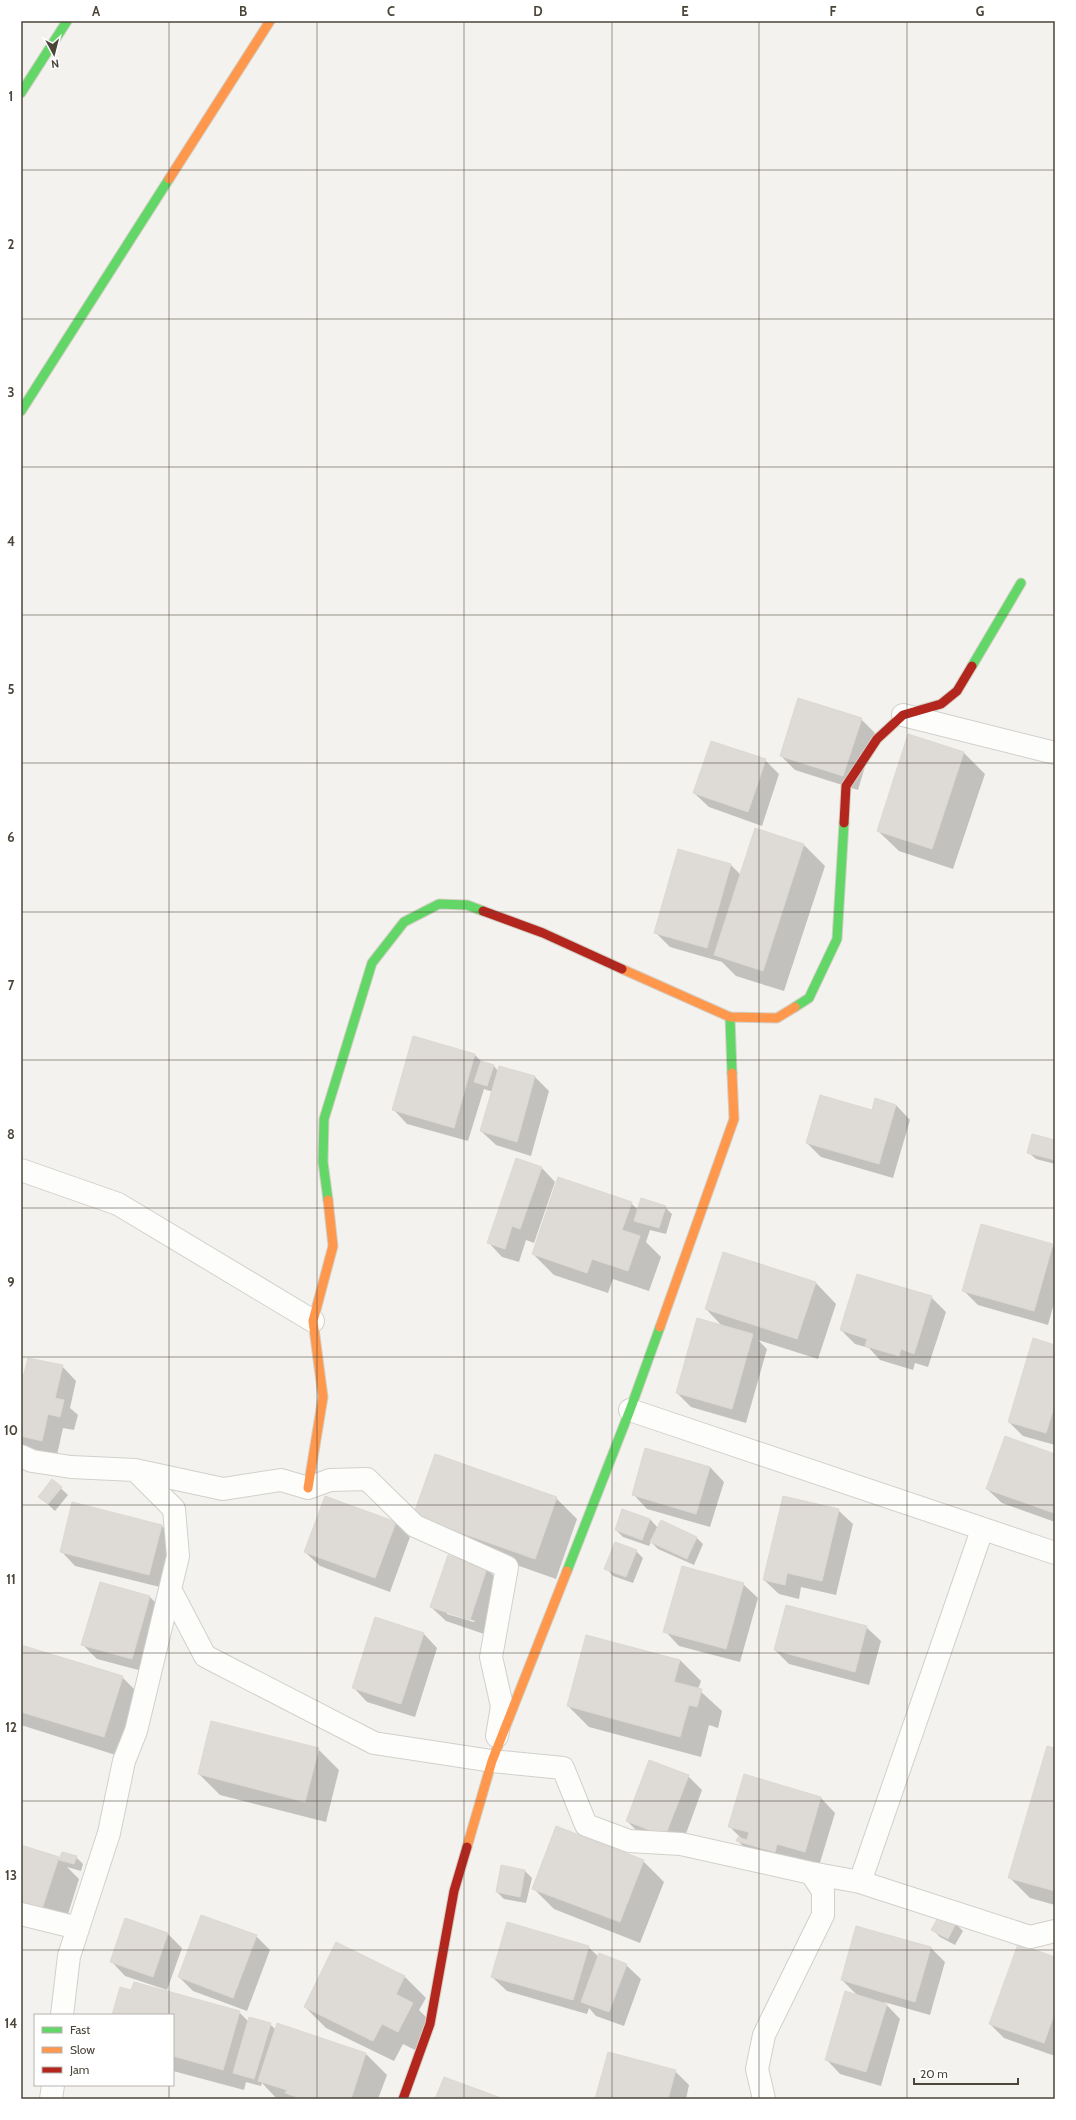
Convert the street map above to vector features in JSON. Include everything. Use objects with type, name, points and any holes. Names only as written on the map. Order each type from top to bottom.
[{"type":"main road","points":[[21,93],[67,21]]},
{"type":"main road","points":[[21,411],[270,21]]},
{"type":"main road","points":[[308,1488],[322,1397],[313,1321],[334,1246],[323,1162],[324,1119],[372,963],[404,922],[439,904],[467,905],[543,933],[730,1017],[777,1018],[809,998],[837,939],[846,786],[877,739],[903,715],[941,704],[957,691],[1021,583]]},
{"type":"main road","points":[[403,2099],[430,2024],[454,1891],[492,1761],[630,1410],[734,1119],[730,1017]]},
{"type":"street","points":[[903,715],[1055,753]]},
{"type":"street","points":[[21,1170],[118,1204],[313,1321]]},
{"type":"street","points":[[630,1410],[982,1530],[1055,1553]]},
{"type":"street","points":[[21,1456],[32,1461],[71,1468],[135,1470],[222,1489],[281,1480],[308,1488],[330,1480],[367,1479],[415,1526],[507,1567],[491,1657],[502,1706],[492,1761]]},
{"type":"street","points":[[62,2014],[69,1956],[109,1833],[124,1761],[136,1731],[178,1556],[174,1509],[135,1470]]},
{"type":"street","points":[[860,1882],[982,1530]]},
{"type":"street","points":[[170,1591],[205,1656],[374,1743],[492,1761],[563,1768],[586,1825],[628,1841],[681,1844],[811,1873],[860,1882],[1030,1937],[1055,1930]]},
{"type":"street","points":[[764,2099],[757,2069],[764,2035],[823,1915],[823,1891],[811,1873]]},
{"type":"street","points":[[21,1914],[78,1928]]},
{"type":"street","points":[[51,2099],[53,2086]]},
{"type":"building","points":[[798,698],[862,718],[843,776],[780,756]]},
{"type":"building","points":[[908,734],[964,752],[932,849],[877,831]]},
{"type":"building","points":[[711,741],[766,759],[748,812],[693,793]]},
{"type":"building","points":[[755,828],[804,844],[763,971],[714,955]]},
{"type":"building","points":[[678,849],[731,864],[707,948],[654,933]]},
{"type":"building","points":[[413,1036],[475,1054],[454,1128],[392,1110]]},
{"type":"building","points":[[481,1061],[494,1065],[487,1086],[474,1082]]},
{"type":"building","points":[[499,1066],[535,1076],[517,1142],[480,1131]]},
{"type":"building","points":[[820,1095],[872,1110],[875,1098],[896,1105],[879,1164],[806,1143]]},
{"type":"building","points":[[1032,1134],[1055,1140],[1055,1160],[1027,1153]]},
{"type":"building","points":[[516,1158],[542,1167],[520,1229],[512,1226],[505,1249],[487,1243]]},
{"type":"building","points":[[558,1177],[632,1202],[622,1230],[640,1236],[628,1271],[592,1259],[587,1273],[532,1254]]},
{"type":"building","points":[[641,1198],[666,1206],[659,1228],[634,1221]]},
{"type":"building","points":[[981,1224],[1053,1244],[1034,1311],[962,1291]]},
{"type":"building","points":[[723,1252],[816,1282],[797,1339],[705,1309]]},
{"type":"building","points":[[857,1274],[932,1296],[914,1354],[901,1349],[899,1356],[865,1346],[867,1339],[840,1330]]},
{"type":"building","points":[[697,1318],[753,1334],[732,1409],[676,1393]]},
{"type":"building","points":[[1033,1338],[1055,1345],[1055,1404],[1046,1433],[1008,1422]]},
{"type":"building","points":[[28,1358],[63,1365],[55,1398],[64,1400],[60,1417],[48,1414],[42,1441],[21,1436],[21,1385]]},
{"type":"building","points":[[1005,1436],[1055,1454],[1054,1513],[986,1489]]},
{"type":"building","points":[[645,1448],[710,1467],[696,1514],[632,1495]]},
{"type":"building","points":[[435,1454],[557,1497],[535,1559],[413,1516]]},
{"type":"building","points":[[52,1479],[62,1487],[48,1504],[38,1497]]},
{"type":"building","points":[[325,1496],[396,1522],[375,1578],[304,1552]]},
{"type":"building","points":[[783,1496],[839,1509],[822,1581],[787,1573],[785,1585],[763,1580]]},
{"type":"building","points":[[72,1502],[162,1525],[149,1575],[60,1552]]},
{"type":"building","points":[[622,1509],[650,1519],[642,1540],[615,1530]]},
{"type":"building","points":[[661,1520],[697,1537],[687,1559],[650,1542]]},
{"type":"building","points":[[615,1542],[637,1550],[626,1577],[604,1569]]},
{"type":"building","points":[[448,1555],[487,1568],[470,1620],[430,1607]]},
{"type":"building","points":[[682,1566],[744,1583],[726,1649],[663,1632]]},
{"type":"building","points":[[100,1582],[150,1596],[132,1659],[81,1645]]},
{"type":"building","points":[[786,1605],[867,1626],[855,1672],[774,1650]]},
{"type":"building","points":[[375,1617],[424,1633],[401,1704],[352,1688]]},
{"type":"building","points":[[586,1635],[680,1660],[674,1682],[702,1689],[697,1707],[689,1705],[680,1737],[567,1706]]},
{"type":"building","points":[[21,1645],[123,1676],[104,1737],[21,1712]]},
{"type":"building","points":[[211,1721],[319,1748],[305,1802],[198,1774]]},
{"type":"building","points":[[1047,1746],[1055,1748],[1055,1891],[1008,1878]]},
{"type":"building","points":[[649,1760],[689,1775],[665,1836],[626,1821]]},
{"type":"building","points":[[744,1774],[821,1797],[805,1852],[777,1844],[775,1852],[736,1841],[738,1837],[747,1840],[749,1832],[728,1827]]},
{"type":"building","points":[[556,1826],[644,1860],[620,1922],[532,1889]]},
{"type":"building","points":[[21,1845],[59,1857],[42,1909],[21,1902]]},
{"type":"building","points":[[62,1852],[77,1856],[74,1864],[59,1860]]},
{"type":"building","points":[[501,1865],[525,1870],[520,1897],[496,1892]]},
{"type":"building","points":[[940,1914],[956,1923],[948,1939],[931,1930]]},
{"type":"building","points":[[201,1915],[257,1935],[233,1998],[178,1977]]},
{"type":"building","points":[[125,1918],[168,1933],[153,1977],[110,1962]]},
{"type":"building","points":[[507,1922],[589,1946],[573,2000],[491,1977]]},
{"type":"building","points":[[856,1926],[931,1947],[915,2002],[841,1980]]},
{"type":"building","points":[[336,1942],[405,1976],[396,1994],[413,2003],[398,2032],[382,2024],[373,2041],[304,2007]]},
{"type":"building","points":[[1018,1944],[1055,1957],[1055,2012],[1044,2043],[989,2024]]},
{"type":"building","points":[[599,1953],[627,1964],[609,2012],[581,2002]]},
{"type":"building","points":[[134,1982],[240,2011],[223,2070],[174,2056],[174,2014],[112,2014],[120,1987],[131,1990]]},
{"type":"building","points":[[845,1991],[887,2004],[866,2072],[825,2060]]},
{"type":"building","points":[[249,2017],[271,2023],[254,2079],[233,2073]]},
{"type":"building","points":[[277,2023],[366,2053],[351,2099],[302,2099],[285,2093],[287,2090],[258,2081]]},
{"type":"building","points":[[608,2052],[676,2070],[668,2099],[595,2099]]},
{"type":"building","points":[[444,2077],[504,2099],[435,2099]]},
{"type":"traffic: fast","points":[[21,93],[67,21]]},
{"type":"traffic: fast","points":[[21,411],[169,179]]},
{"type":"traffic: fast","points":[[972,666],[1021,583]]},
{"type":"traffic: fast","points":[[795,1007],[809,998],[837,939],[844,823]]},
{"type":"traffic: fast","points":[[328,1200],[323,1162],[324,1119],[372,963],[404,922],[439,904],[467,905],[483,911]]},
{"type":"traffic: fast","points":[[730,1017],[732,1073]]},
{"type":"traffic: fast","points":[[567,1571],[630,1410],[660,1327]]},
{"type":"traffic: slow","points":[[169,179],[270,21]]},
{"type":"traffic: slow","points":[[622,969],[730,1017],[777,1018],[795,1007]]},
{"type":"traffic: slow","points":[[660,1327],[734,1119],[732,1073]]},
{"type":"traffic: slow","points":[[308,1488],[323,1397],[313,1321],[333,1246],[328,1200]]},
{"type":"traffic: slow","points":[[467,1847],[492,1761],[567,1571]]},
{"type":"traffic: jam","points":[[844,823],[846,786],[877,739],[903,715],[941,704],[957,691],[972,666]]},
{"type":"traffic: jam","points":[[483,911],[543,933],[622,969]]},
{"type":"traffic: jam","points":[[403,2099],[430,2024],[454,1891],[467,1847]]}]
